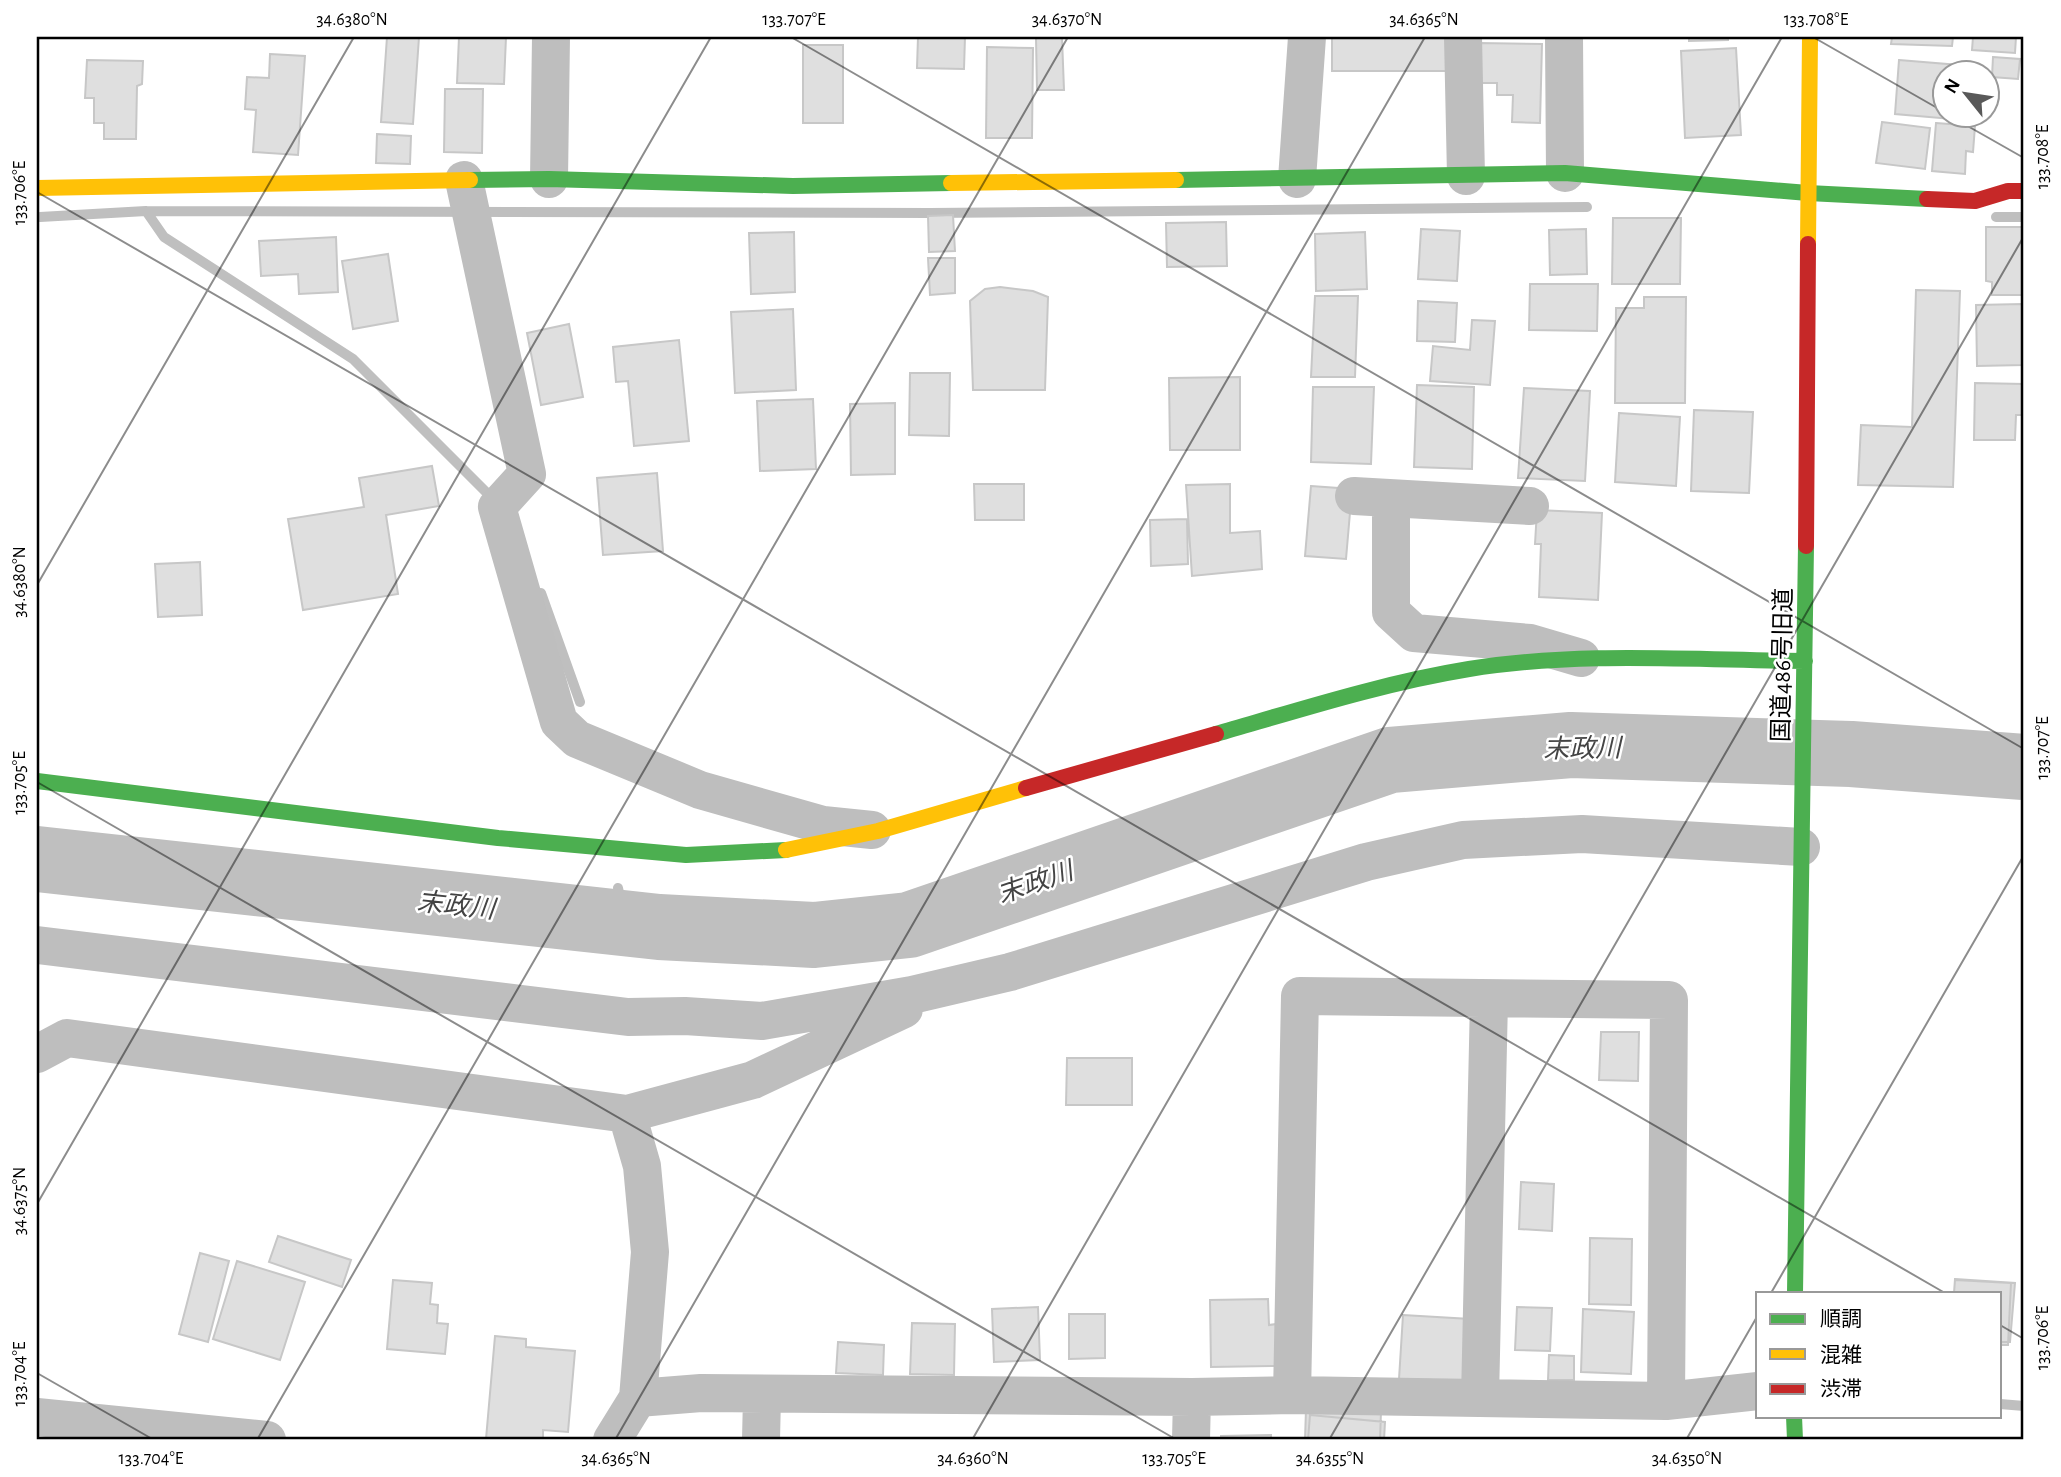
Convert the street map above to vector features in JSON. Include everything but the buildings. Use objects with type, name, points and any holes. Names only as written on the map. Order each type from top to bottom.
[{"type":"street","points":[[549,179],[551,37]]},
{"type":"street","points":[[1297,179],[1307,37]]},
{"type":"street","points":[[1463,37],[1466,176]]},
{"type":"street","points":[[1564,37],[1565,173]]},
{"type":"street","name":"国道486号旧道","points":[[1795,1292],[1805,661],[1810,37]]},
{"type":"street","points":[[37,188],[469,202],[549,179],[793,186],[1565,173],[1692,181],[1808,193],[1975,201],[2008,191],[2024,191]]},
{"type":"street","points":[[469,202],[527,474],[500,502],[559,722],[577,739],[700,790],[823,825],[850,825],[878,831]]},
{"type":"street","points":[[1354,496],[1391,501],[1530,506]]},
{"type":"street","points":[[1391,501],[1391,612],[1414,633],[1530,643],[1581,657]]},
{"type":"street","points":[[37,781],[498,838],[686,855],[742,854],[811,847],[878,831],[1334,700],[1469,669],[1581,657],[1805,661]]},
{"type":"street","points":[[37,945],[628,1017],[685,1016],[762,1021],[912,995],[1010,972],[1366,862],[1463,841],[1581,835],[1801,847]]},
{"type":"street","points":[[37,1054],[67,1038],[627,1114],[753,1080],[903,1012],[912,995]]},
{"type":"street","points":[[1292,1395],[1300,996],[1669,1000],[1666,1401]]},
{"type":"street","points":[[1479,1398],[1489,1000]]},
{"type":"street","points":[[612,1440],[638,1398],[650,1252],[642,1166],[627,1114]]},
{"type":"street","points":[[638,1398],[701,1393],[762,1396],[1192,1398],[1292,1395],[1666,1401],[1756,1391]]},
{"type":"street","points":[[761,1440],[762,1396]]},
{"type":"street","points":[[1191,1440],[1192,1398]]},
{"type":"street","points":[[37,1418],[267,1440]]},
{"type":"street","points":[[1794,1418],[1794,1440]]},
{"type":"waterway","points":[[40,217],[146,211],[930,213],[1587,207]]},
{"type":"waterway","points":[[146,211],[164,237],[353,359],[494,500]]},
{"type":"waterway","points":[[1996,217],[2024,217]]},
{"type":"waterway","points":[[541,593],[580,702]]},
{"type":"waterway","name":"末政川","points":[[37,859],[659,927],[814,935],[909,925],[1390,760],[1571,745],[1851,754],[2024,767]]},
{"type":"waterway","points":[[618,888],[626,924]]},
{"type":"waterway","points":[[2002,1404],[2024,1406]]},
{"type":"traffic: fast","points":[[1176,180],[1565,173],[1808,193],[1927,199]]},
{"type":"traffic: fast","points":[[470,180],[549,179],[793,186],[951,183]]},
{"type":"traffic: fast","points":[[1795,1292],[1806,546]]},
{"type":"traffic: fast","points":[[1216,734],[1405,682],[1511,663],[1595,658],[1805,661]]},
{"type":"traffic: fast","points":[[37,781],[498,838],[686,855],[786,850]]},
{"type":"traffic: fast","points":[[1794,1418],[1795,1440]]},
{"type":"traffic: slow","points":[[1808,244],[1810,37]]},
{"type":"traffic: slow","points":[[37,188],[470,180]]},
{"type":"traffic: slow","points":[[951,183],[1176,180]]},
{"type":"traffic: slow","points":[[786,850],[878,831],[1026,788]]},
{"type":"traffic: jam","points":[[1927,199],[1975,201],[2008,191],[2024,191]]},
{"type":"traffic: jam","points":[[1806,546],[1808,244]]},
{"type":"traffic: jam","points":[[1026,788],[1216,734]]}]
